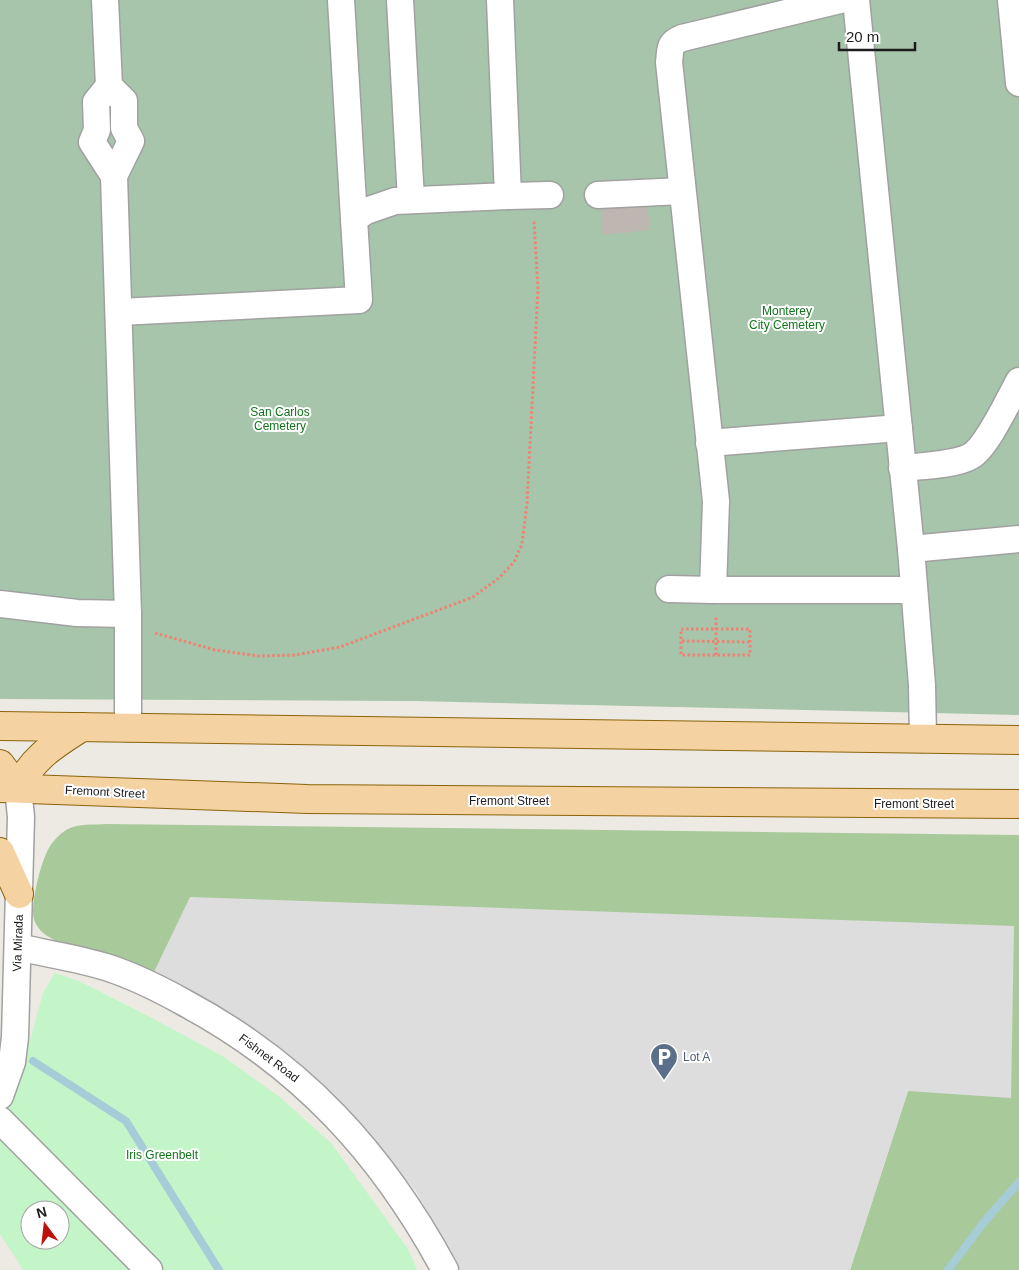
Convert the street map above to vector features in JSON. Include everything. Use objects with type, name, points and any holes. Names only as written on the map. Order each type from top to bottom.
[{"type":"main road","points":[[0,726],[1019,740]]},
{"type":"main road","points":[[0,764],[9,788],[40,757],[82,727]]},
{"type":"main road","name":"Fremont Street","points":[[9,788],[307,799],[1019,804]]},
{"type":"main road","points":[[986,804],[1019,808]]},
{"type":"main road","points":[[0,852],[19,894]]},
{"type":"street","points":[[105,0],[109,86],[96,102],[98,130],[92,142],[114,176]]},
{"type":"street","points":[[120,312],[359,300],[341,0]]},
{"type":"street","points":[[400,0],[411,200]]},
{"type":"street","points":[[500,0],[508,196]]},
{"type":"street","points":[[715,590],[716,501],[682,191],[669,62],[670,46],[682,38],[840,0]]},
{"type":"street","points":[[856,0],[911,549],[922,685],[923,739]]},
{"type":"street","points":[[1011,0],[1019,83]]},
{"type":"street","points":[[109,86],[124,101],[124,128],[131,141],[114,176],[120,312],[128,619],[128,728]]},
{"type":"street","points":[[598,195],[682,191]]},
{"type":"street","points":[[354,219],[366,211],[395,201],[542,195]]},
{"type":"street","points":[[902,468],[958,461],[972,456],[983,444],[1019,381]]},
{"type":"street","points":[[709,443],[899,428]]},
{"type":"street","points":[[911,549],[1019,539]]},
{"type":"street","points":[[669,590],[914,590]]},
{"type":"street","points":[[0,604],[128,619]]},
{"type":"street","name":"Via Mirada","points":[[0,1096],[12,1062],[15,1037],[18,947],[21,817],[9,788]]},
{"type":"street","name":"Fishnet Road","points":[[18,947],[106,967],[143,981],[203,1013],[250,1042],[298,1080],[340,1120],[393,1184],[428,1238],[445,1270]]},
{"type":"street","points":[[0,1120],[149,1270]]},
{"type":"path","points":[[128,619],[165,637],[216,650],[259,656],[295,655],[340,647],[422,617],[473,597],[499,578],[514,562],[522,544],[526,503],[542,195]]},
{"type":"path","points":[[715,590],[716,655]]},
{"type":"path","points":[[682,628],[750,629],[750,655],[681,655],[682,641],[682,628]]},
{"type":"path","points":[[682,641],[750,642]]},
{"type":"green space","points":[[0,0],[1019,0],[1019,715],[413,701],[0,699]]},
{"type":"green space","points":[[81,825],[1019,835],[1019,1270],[850,1270],[908,1091],[153,974],[103,954],[73,947],[54,940],[40,930],[33,915],[36,888],[47,852],[57,837],[66,830]]},
{"type":"green space","name":"Iris Greenbelt","points":[[55,973],[79,981],[224,1057],[281,1098],[331,1143],[408,1249],[417,1270],[23,1270],[0,1234],[0,1096],[13,1057],[30,1040],[43,993]]},
{"type":"shaded area","name":"Lot A","points":[[190,897],[1014,926],[1011,1098],[908,1091],[850,1270],[460,1270],[416,1191],[350,1111],[307,1071],[259,1033],[217,1007],[153,974]]},
{"type":"building","points":[[647,200],[650,230],[603,235],[600,207]]},
{"type":"waterway","points":[[33,1061],[126,1121],[219,1270]]},
{"type":"waterway","points":[[948,1270],[984,1222],[1019,1182]]},
{"type":"place","name":"Lot A","points":[[664,1081]]},
{"type":"park label","name":"Monterey City Cemetery","points":[[787,318]]},
{"type":"park label","name":"San Carlos Cemetery","points":[[280,419]]}]
